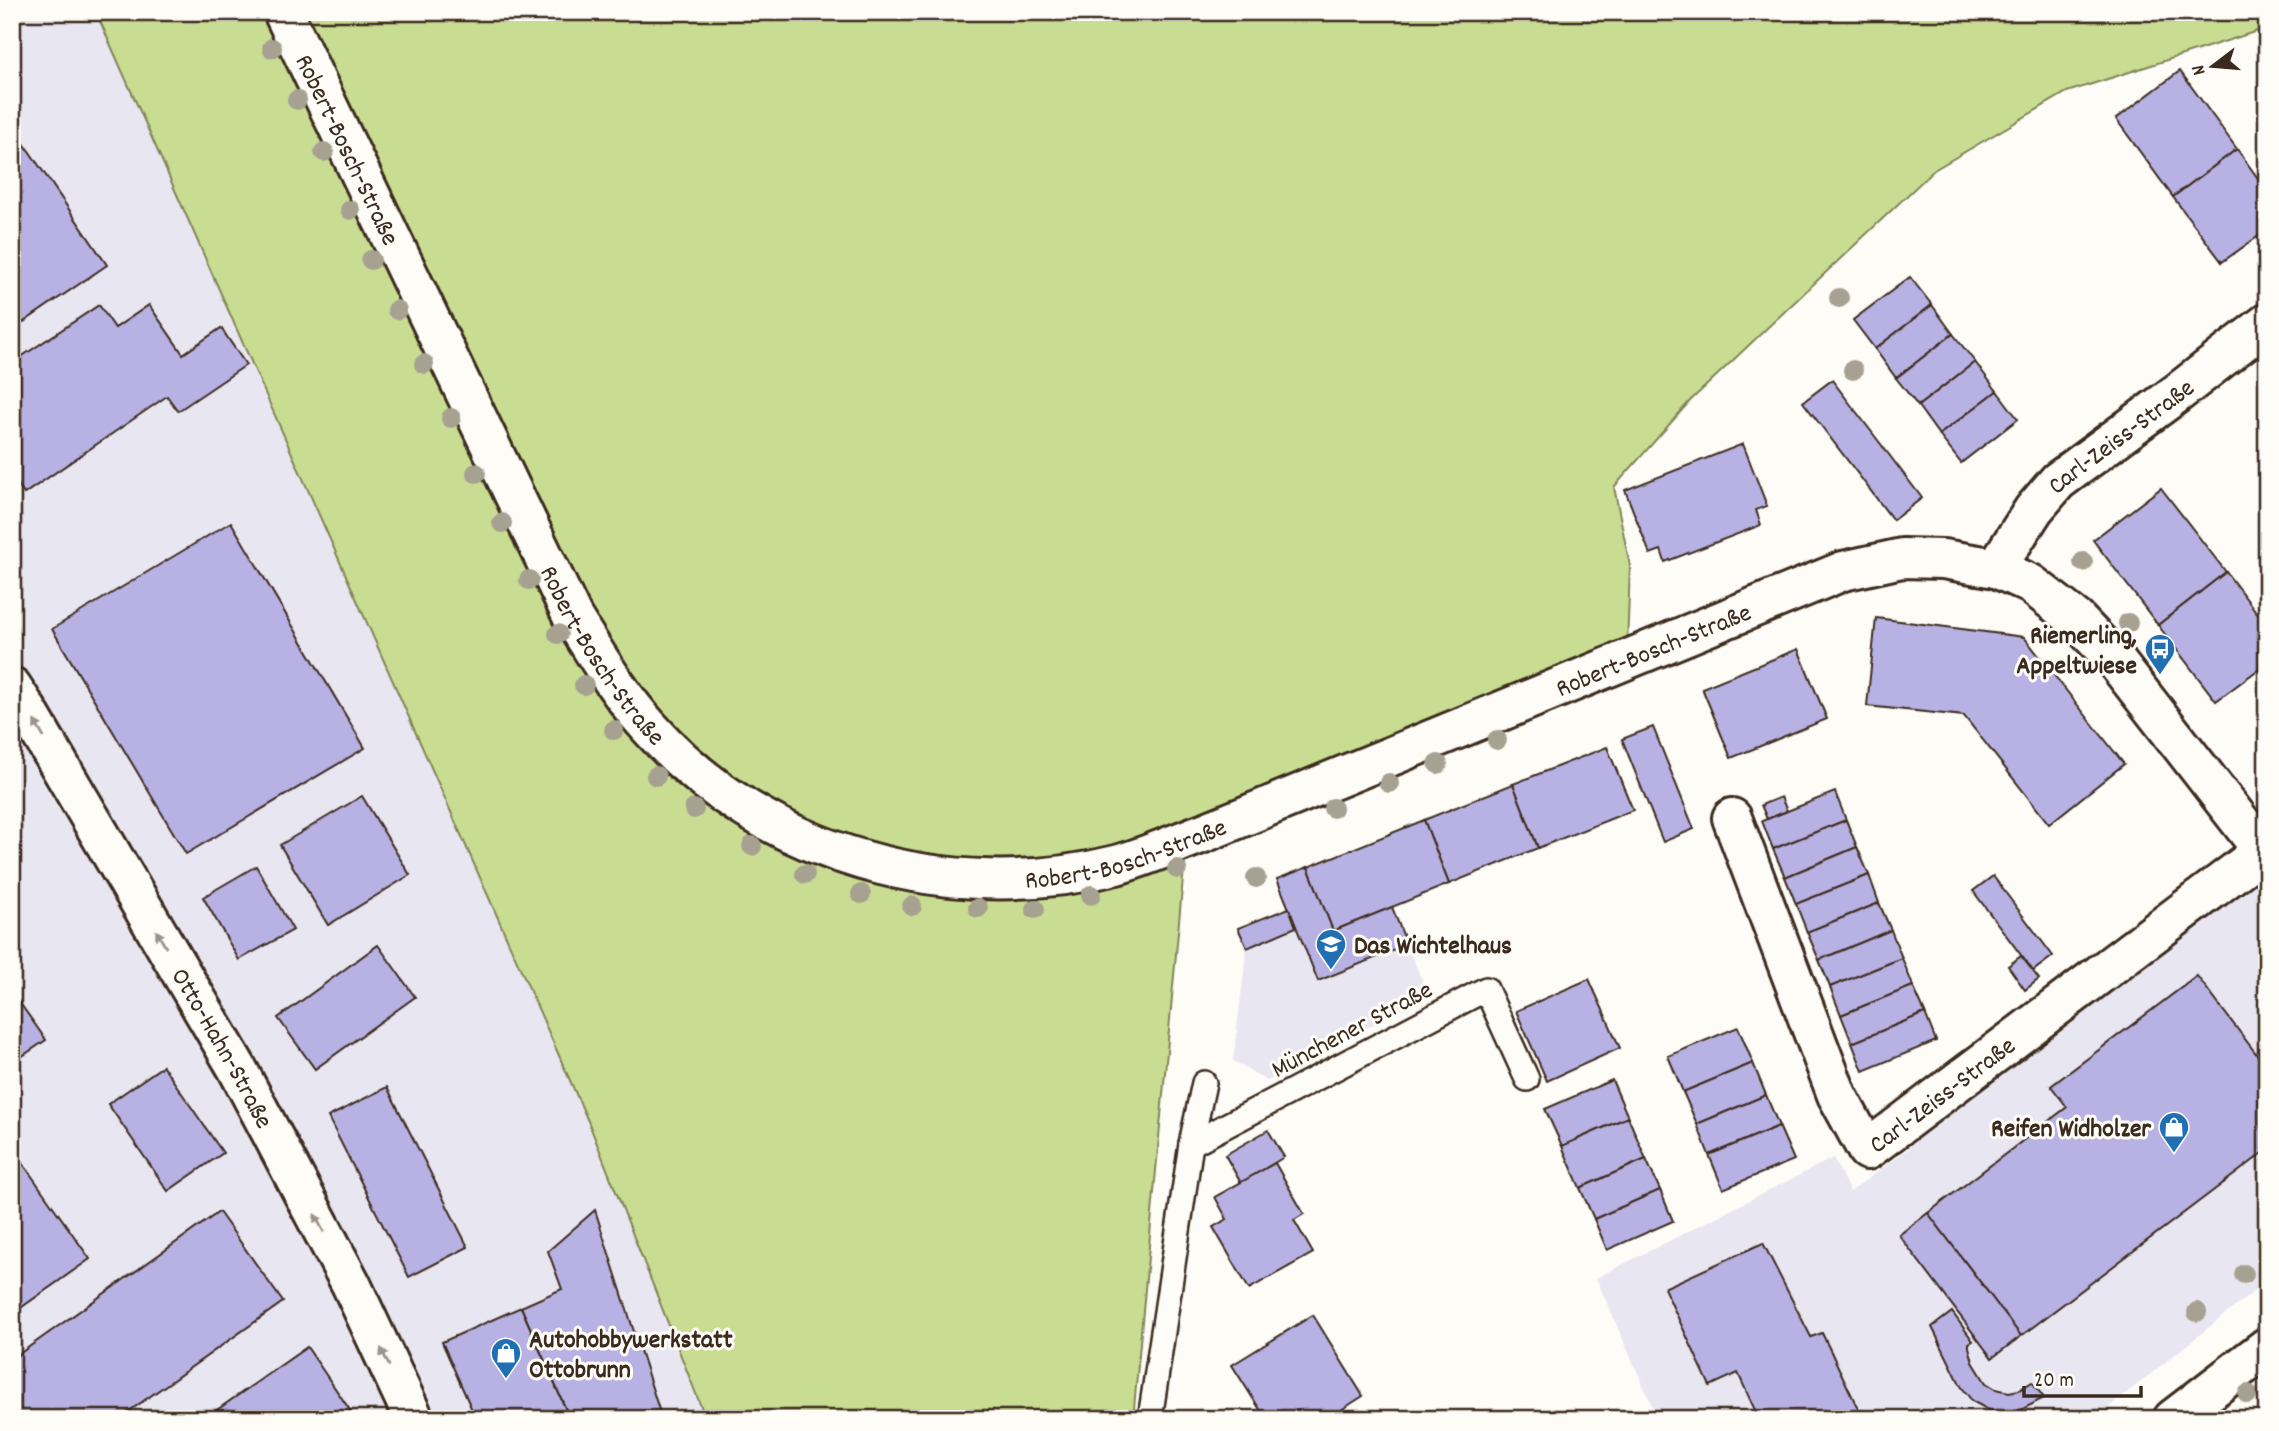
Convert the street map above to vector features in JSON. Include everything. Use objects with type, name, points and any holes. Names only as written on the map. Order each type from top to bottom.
[{"type":"street","name":"Robert-Bosch-Straße","points":[[283,12],[573,618],[611,679],[649,727],[693,770],[745,808],[798,837],[844,855],[897,869],[967,878],[1016,880],[1117,864],[1206,832],[1843,571],[1902,558],[1943,559],[1996,568],[2031,584],[2076,619],[2114,659],[2265,852]]},
{"type":"street","name":"Carl-Zeiss-Straße","points":[[1996,568],[2034,509],[2058,481],[2267,323]]},
{"type":"street","name":"Otto-Hahn-Straße","points":[[12,687],[237,1068],[351,1284],[414,1419]]},
{"type":"street","name":"Carl-Zeiss-Straße","points":[[1732,818],[1837,1095],[1867,1150],[2265,852]]},
{"type":"street","points":[[2173,1419],[2267,1346]]},
{"type":"lane","name":"Münchener Straße","points":[[1191,1144],[1486,989],[1527,1079]]},
{"type":"lane","points":[[1150,1419],[1191,1144],[1204,1083]]},
{"type":"shaded area","points":[[12,12],[96,12],[588,1121],[706,1419],[12,1419]]},
{"type":"shaded area","name":"Das Wichtelhaus","points":[[1308,867],[1333,931],[1392,907],[1428,995],[1267,1081],[1233,1061],[1247,948],[1296,927],[1277,879]]},
{"type":"shaded area","points":[[2267,868],[2267,1281],[2094,1419],[1658,1419],[1596,1278],[1833,1158],[1850,1192],[1909,1148],[1940,1116]]},
{"type":"green space","points":[[96,12],[2267,12],[2267,28],[2067,92],[1934,170],[1690,401],[1614,487],[1630,566],[1627,647],[1188,824],[1133,1419],[706,1419],[588,1121]]},
{"type":"building","points":[[2180,71],[2237,149],[2173,197],[2116,119]]},
{"type":"building","points":[[12,126],[107,265],[12,330]]},
{"type":"building","points":[[2237,149],[2267,191],[2267,230],[2222,262],[2173,197]]},
{"type":"building","points":[[1910,277],[1932,305],[1875,349],[1853,320]]},
{"type":"building","points":[[99,305],[115,328],[149,305],[183,354],[221,328],[246,365],[178,411],[167,396],[24,494],[14,479],[12,480],[12,363]]},
{"type":"building","points":[[1932,305],[1953,334],[1896,378],[1875,349]]},
{"type":"building","points":[[1953,334],[1975,362],[1918,406],[1896,378]]},
{"type":"building","points":[[1975,362],[1997,391],[1939,435],[1918,406]]},
{"type":"building","points":[[1832,380],[1922,498],[1893,520],[1803,402]]},
{"type":"building","points":[[1997,391],[2018,419],[1961,463],[1939,435]]},
{"type":"building","points":[[1743,444],[1767,506],[1756,510],[1761,525],[1665,562],[1661,550],[1650,554],[1625,490]]},
{"type":"building","points":[[2161,488],[2226,572],[2158,625],[2093,540]]},
{"type":"building","points":[[231,522],[365,748],[186,854],[52,629]]},
{"type":"building","points":[[2226,572],[2267,626],[2267,663],[2216,701],[2158,625]]},
{"type":"building","points":[[1876,618],[2024,637],[2124,764],[2049,824],[1964,716],[1867,706]]},
{"type":"building","points":[[1798,649],[1827,719],[1731,758],[1702,688]]},
{"type":"building","points":[[1653,727],[1694,829],[1663,842],[1622,739]]},
{"type":"building","points":[[1607,747],[1633,810],[1538,848],[1513,784]]},
{"type":"building","points":[[1513,784],[1538,848],[1449,884],[1424,820]]},
{"type":"building","points":[[1835,792],[1846,820],[1773,849],[1762,821]]},
{"type":"building","points":[[362,796],[410,875],[328,925],[280,845]]},
{"type":"building","points":[[1781,797],[1787,811],[1767,819],[1761,805]]},
{"type":"building","points":[[1424,820],[1449,884],[1333,931],[1308,867]]},
{"type":"building","points":[[1846,820],[1857,847],[1785,877],[1773,849]]},
{"type":"building","points":[[1857,847],[1869,875],[1796,904],[1785,877]]},
{"type":"building","points":[[256,866],[293,930],[239,960],[203,897]]},
{"type":"building","points":[[1308,867],[1333,931],[1392,907],[1407,945],[1318,981],[1277,879]]},
{"type":"building","points":[[1869,875],[1879,903],[1807,932],[1796,904]]},
{"type":"building","points":[[1993,876],[2053,956],[2033,971],[1973,891]]},
{"type":"building","points":[[1879,903],[1891,930],[1819,960],[1807,932]]},
{"type":"building","points":[[1289,908],[1296,927],[1247,948],[1238,928]]},
{"type":"building","points":[[1891,930],[1902,958],[1830,987],[1819,960]]},
{"type":"building","points":[[378,945],[415,997],[315,1069],[278,1018]]},
{"type":"building","points":[[2021,956],[2039,979],[2025,990],[2008,966]]},
{"type":"building","points":[[1902,958],[1913,986],[1841,1015],[1830,987]]},
{"type":"building","points":[[2197,976],[2267,1068],[2267,1150],[2021,1336],[1928,1213],[2067,1107],[2051,1086]]},
{"type":"building","points":[[1589,979],[1620,1048],[1547,1081],[1516,1011]]},
{"type":"building","points":[[1913,986],[1925,1013],[1852,1043],[1841,1015]]},
{"type":"building","points":[[12,992],[46,1040],[12,1063]]},
{"type":"building","points":[[1925,1013],[1936,1041],[1863,1071],[1852,1043]]},
{"type":"building","points":[[1738,1027],[1753,1063],[1683,1092],[1668,1056]]},
{"type":"building","points":[[1753,1063],[1766,1095],[1697,1124],[1683,1092]]},
{"type":"building","points":[[163,1066],[223,1153],[168,1191],[108,1104]]},
{"type":"building","points":[[1612,1080],[1628,1117],[1562,1146],[1545,1109]]},
{"type":"building","points":[[387,1087],[468,1247],[409,1277],[328,1117]]},
{"type":"building","points":[[1766,1095],[1779,1126],[1709,1155],[1697,1124]]},
{"type":"building","points":[[1628,1117],[1646,1159],[1580,1188],[1562,1146]]},
{"type":"building","points":[[1779,1126],[1794,1160],[1723,1189],[1709,1155]]},
{"type":"building","points":[[1268,1130],[1284,1157],[1241,1183],[1225,1155]]},
{"type":"building","points":[[12,1148],[90,1259],[12,1314]]},
{"type":"building","points":[[1646,1159],[1660,1190],[1594,1219],[1580,1188]]},
{"type":"building","points":[[1275,1163],[1304,1214],[1294,1220],[1313,1253],[1249,1289],[1213,1227],[1227,1219],[1215,1197]]},
{"type":"building","points":[[1660,1190],[1673,1221],[1607,1250],[1594,1219]]},
{"type":"building","points":[[595,1210],[662,1419],[570,1419],[521,1307],[562,1289],[548,1251]]},
{"type":"building","points":[[219,1212],[283,1302],[118,1419],[12,1419],[12,1359]]},
{"type":"building","points":[[1928,1213],[2021,1336],[1992,1358],[1899,1235]]},
{"type":"building","points":[[1763,1243],[1811,1337],[1822,1333],[1863,1419],[1759,1419],[1738,1373],[1710,1386],[1664,1288]]},
{"type":"building","name":"Autohobbywerkstatt Ottobrunn","points":[[521,1307],[570,1419],[476,1419],[442,1342]]},
{"type":"building","points":[[1952,1312],[1973,1341],[1969,1343],[1969,1347],[1973,1362],[1986,1383],[2009,1392],[2019,1390],[2032,1382],[2044,1398],[2015,1413],[1994,1413],[1972,1401],[1961,1386],[1932,1327]]},
{"type":"building","points":[[1313,1315],[1363,1396],[1327,1419],[1266,1419],[1232,1365]]},
{"type":"building","points":[[307,1347],[356,1419],[204,1419]]},
{"type":"place","name":"Riemerling, Appeltwiese","points":[[2160,676]]},
{"type":"place","name":"Das Wichtelhaus","points":[[1331,971]]},
{"type":"place","name":"Reifen Widholzer","points":[[2174,1154]]},
{"type":"place","name":"Autohobbywerkstatt Ottobrunn","points":[[506,1380]]}]
